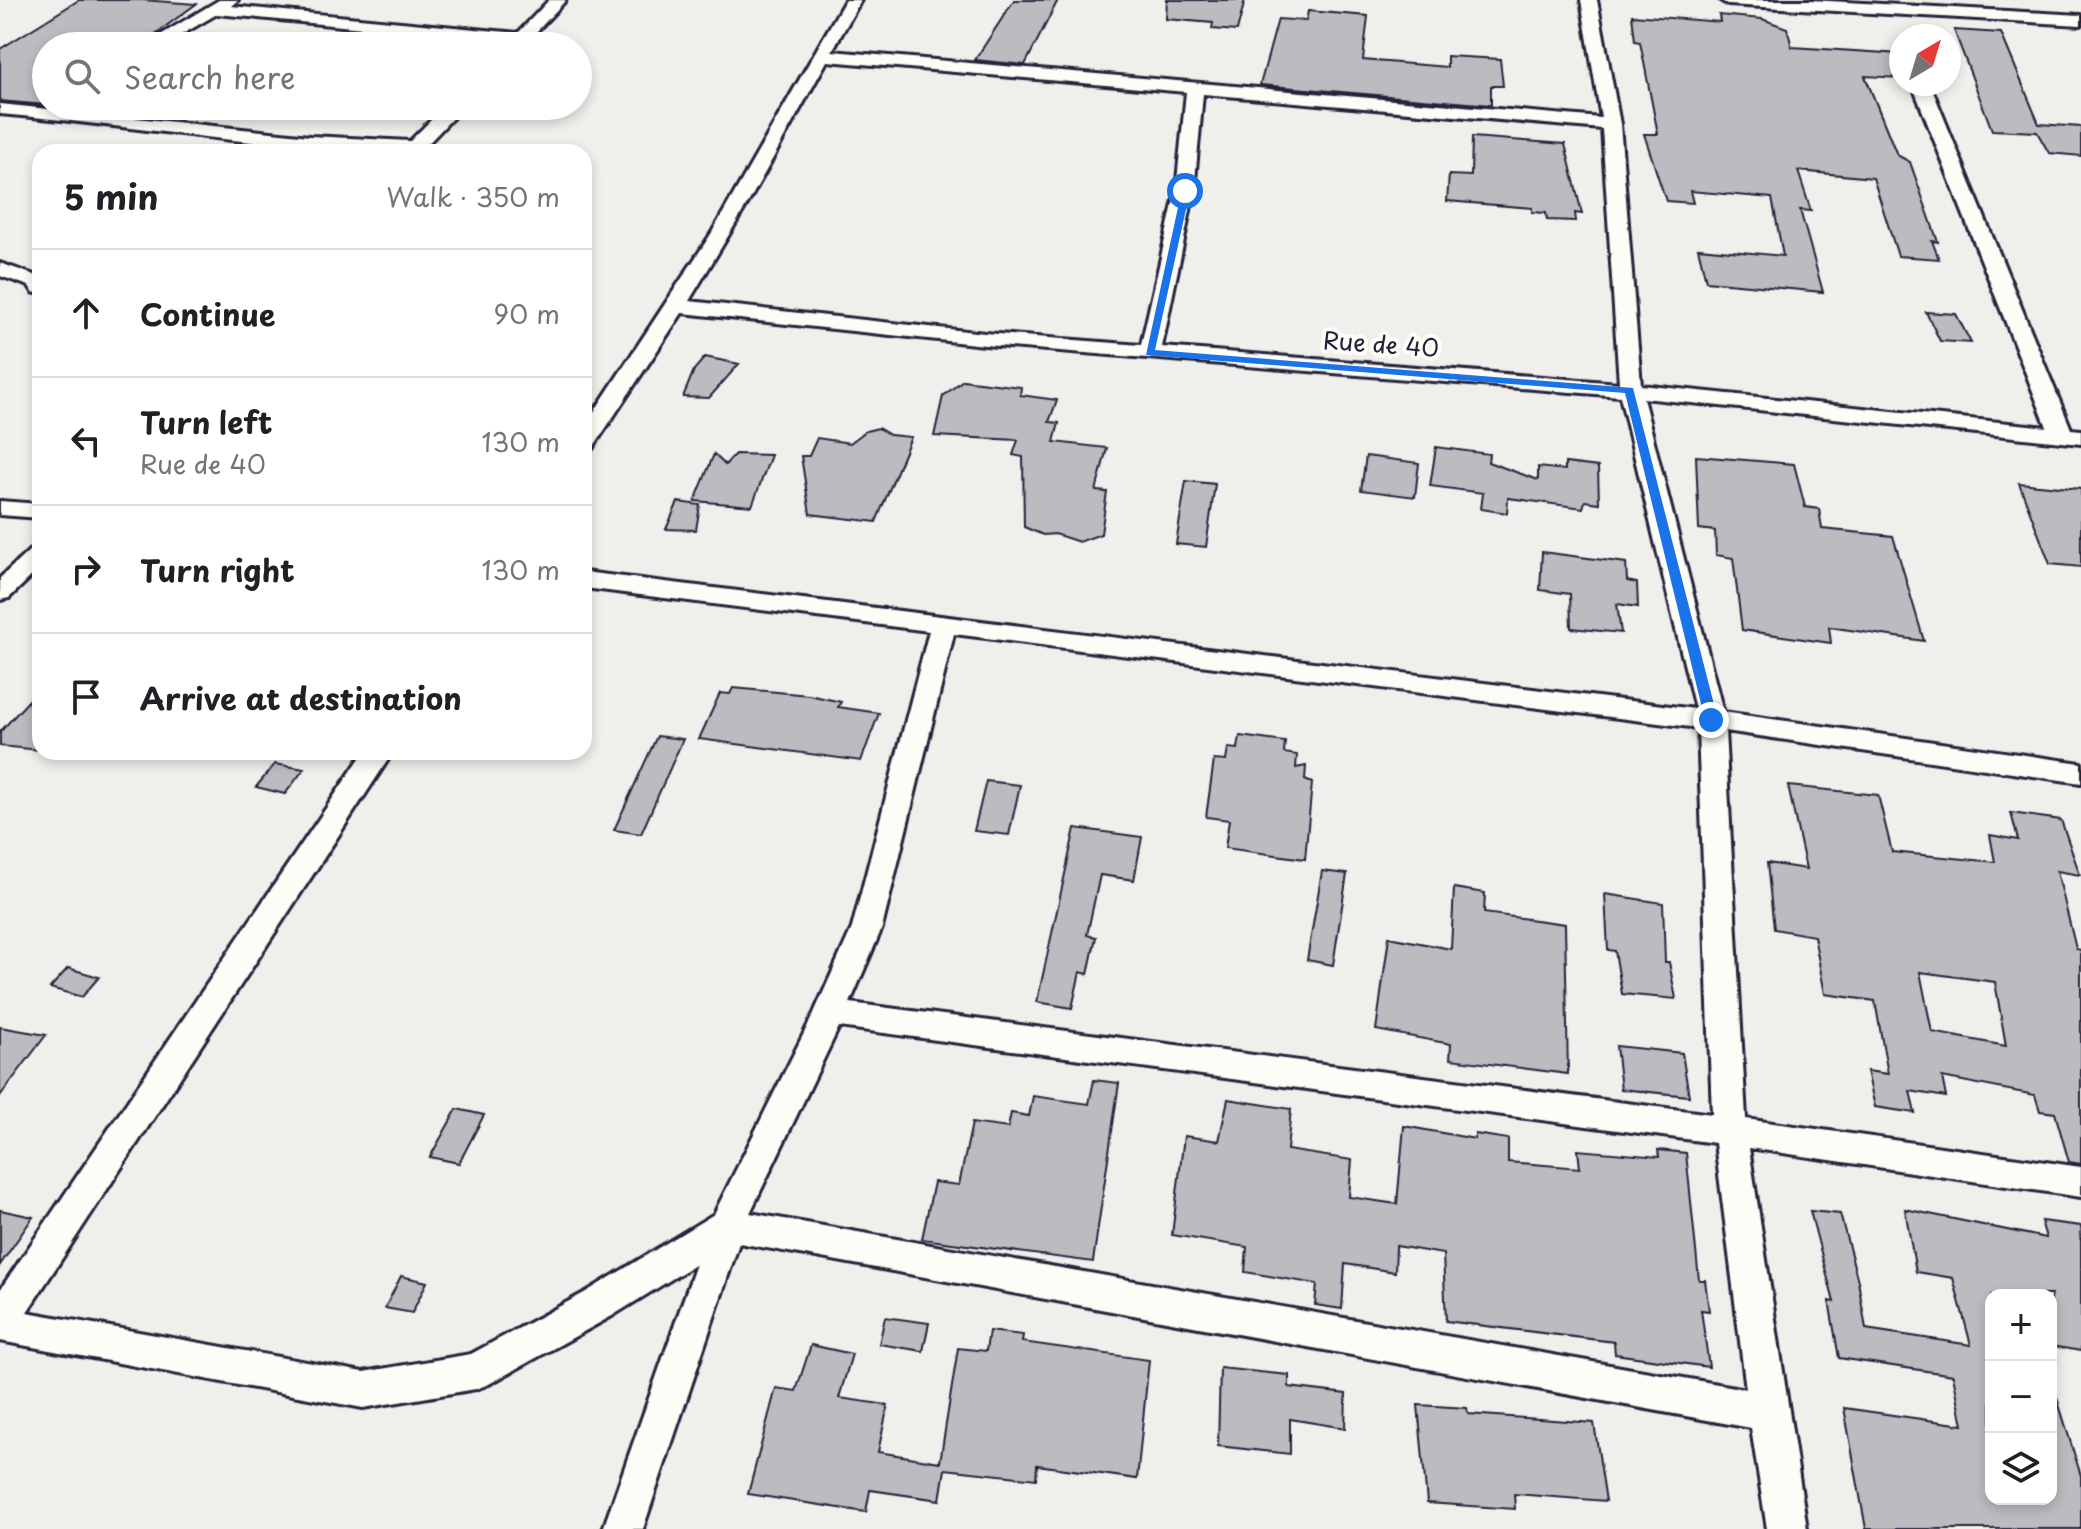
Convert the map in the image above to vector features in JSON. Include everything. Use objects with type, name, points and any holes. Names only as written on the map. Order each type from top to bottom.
[{"type":"street","points":[[528,32],[558,0]]},
{"type":"street","points":[[592,432],[677,306],[853,0]]},
{"type":"street","points":[[1589,0],[1611,124],[1630,390],[1711,720],[1730,1131],[1787,1529]]},
{"type":"street","points":[[1728,0],[1894,17],[2081,20]]},
{"type":"street","points":[[174,32],[223,4],[440,32]]},
{"type":"street","points":[[820,55],[1611,124]]},
{"type":"street","points":[[1150,353],[1185,191],[1195,87]]},
{"type":"street","points":[[1926,96],[2071,436]]},
{"type":"street","points":[[0,109],[32,108]]},
{"type":"street","points":[[130,120],[286,141],[333,144]]},
{"type":"street","points":[[417,144],[441,120]]},
{"type":"street","points":[[0,269],[32,281]]},
{"type":"street","name":"Rue de 40","points":[[677,306],[1150,353],[1630,390],[2071,436]]},
{"type":"street","points":[[0,508],[32,510]]},
{"type":"street","points":[[0,592],[32,562]]},
{"type":"street","points":[[592,581],[1711,720],[2081,773]]},
{"type":"street","points":[[623,1529],[727,1225],[830,1013],[867,928],[898,817],[943,625]]},
{"type":"street","points":[[374,760],[0,1323],[363,1390],[476,1371],[599,1304],[727,1225],[1768,1412]]},
{"type":"street","points":[[830,1013],[1730,1131],[2081,1182]]},
{"type":"building","points":[[79,0],[196,4],[158,32],[32,32],[32,104],[0,101],[0,49]]},
{"type":"building","points":[[1014,0],[1058,0],[1025,65],[975,60]]},
{"type":"building","points":[[1167,0],[1245,0],[1237,31],[1212,29],[1213,23],[1166,19]]},
{"type":"building","points":[[1308,11],[1368,16],[1363,60],[1447,67],[1447,56],[1500,59],[1503,86],[1491,86],[1491,105],[1260,85],[1278,19],[1306,21]]},
{"type":"building","points":[[1632,15],[1720,22],[1719,15],[1762,19],[1787,28],[1792,47],[1889,53],[1889,77],[1865,76],[1897,155],[1910,162],[1938,242],[1932,241],[1939,259],[1898,256],[1873,178],[1798,171],[1811,211],[1800,210],[1823,292],[1706,281],[1698,248],[1783,256],[1772,198],[1690,191],[1693,203],[1666,201],[1644,134],[1658,134],[1640,42],[1635,41]]},
{"type":"building","points":[[1961,30],[2001,33],[2039,124],[2081,127],[2081,156],[2049,153],[2037,132],[1992,130],[1961,48]]},
{"type":"building","points":[[1472,137],[1565,144],[1582,214],[1575,213],[1576,221],[1547,220],[1546,213],[1532,212],[1532,208],[1447,201],[1449,175],[1471,176]]},
{"type":"building","points":[[1926,312],[1956,314],[1971,343],[1940,341]]},
{"type":"building","points":[[705,357],[739,364],[709,398],[683,397],[694,370]]},
{"type":"building","points":[[963,380],[1021,387],[1020,395],[1057,400],[1049,422],[1059,423],[1054,442],[1107,448],[1096,491],[1107,492],[1101,534],[1079,542],[1055,534],[1043,535],[1024,527],[1023,457],[1013,455],[1018,440],[934,436],[943,396]]},
{"type":"building","points":[[878,428],[890,435],[911,437],[876,522],[810,514],[801,456],[809,456],[817,438],[850,443],[866,431]]},
{"type":"building","points":[[1436,447],[1489,454],[1488,462],[1538,480],[1538,467],[1565,470],[1565,463],[1598,467],[1599,503],[1585,501],[1583,508],[1508,498],[1507,513],[1481,509],[1483,493],[1430,486]]},
{"type":"building","points":[[714,454],[725,465],[735,454],[771,455],[752,506],[695,501]]},
{"type":"building","points":[[1366,456],[1419,463],[1415,497],[1361,490]]},
{"type":"building","points":[[1696,456],[1794,464],[1805,507],[1819,509],[1822,529],[1893,536],[1924,641],[1829,627],[1831,643],[1742,630],[1733,558],[1716,555],[1715,531],[1699,529]]},
{"type":"building","points":[[1186,481],[1215,484],[1206,547],[1176,544]]},
{"type":"building","points":[[2019,483],[2081,489],[2081,567],[2050,564]]},
{"type":"building","points":[[678,502],[700,505],[696,530],[666,529]]},
{"type":"building","points":[[1542,552],[1626,563],[1627,581],[1637,583],[1638,607],[1617,604],[1621,633],[1571,628],[1570,594],[1540,590]]},
{"type":"building","points":[[733,688],[809,695],[841,702],[838,707],[879,713],[861,761],[699,739],[720,693],[730,694]]},
{"type":"building","points":[[32,697],[32,749],[0,746],[0,732]]},
{"type":"building","points":[[657,736],[683,739],[641,834],[614,830]]},
{"type":"building","points":[[1240,736],[1285,742],[1284,753],[1297,755],[1296,768],[1306,766],[1305,780],[1312,783],[1305,859],[1225,848],[1229,820],[1206,817],[1214,760],[1226,761],[1228,748],[1238,749]]},
{"type":"building","points":[[275,764],[304,769],[285,794],[256,787]]},
{"type":"building","points":[[986,781],[1020,785],[1009,835],[974,831]]},
{"type":"building","points":[[1788,786],[1878,795],[1892,852],[1995,862],[1990,835],[2018,840],[2011,813],[2061,820],[2080,875],[2057,871],[2076,949],[2081,950],[2081,1164],[2069,1162],[2055,1113],[2040,1111],[2035,1095],[1942,1077],[1946,1097],[1910,1091],[1915,1113],[1875,1107],[1867,1071],[1888,1074],[1875,1001],[1825,994],[1814,936],[1774,929],[1767,863],[1806,869]],"holes":[[[1920,972],[1995,982],[2006,1046],[1932,1032]]]},
{"type":"building","points":[[1075,828],[1142,837],[1134,880],[1100,875],[1087,935],[1096,937],[1088,974],[1080,972],[1072,1008],[1037,1002]]},
{"type":"building","points":[[1322,871],[1347,874],[1333,965],[1307,960]]},
{"type":"building","points":[[1454,888],[1485,893],[1484,913],[1565,924],[1568,1074],[1450,1059],[1451,1044],[1376,1030],[1389,937],[1451,949]]},
{"type":"building","points":[[1605,894],[1663,903],[1665,962],[1669,962],[1676,999],[1622,994],[1615,951],[1608,950]]},
{"type":"building","points":[[68,968],[99,977],[82,997],[50,988]]},
{"type":"building","points":[[0,1027],[46,1035],[0,1096]]},
{"type":"building","points":[[1616,1046],[1682,1053],[1689,1096],[1621,1089]]},
{"type":"building","points":[[1094,1080],[1119,1083],[1093,1262],[922,1239],[934,1182],[959,1185],[972,1123],[1008,1128],[1011,1113],[1029,1116],[1033,1096],[1089,1104]]},
{"type":"building","points":[[1228,1099],[1291,1109],[1287,1150],[1352,1160],[1349,1197],[1397,1204],[1404,1126],[1475,1139],[1475,1134],[1508,1139],[1508,1162],[1580,1168],[1578,1150],[1659,1157],[1658,1150],[1686,1153],[1699,1280],[1705,1280],[1709,1311],[1701,1310],[1709,1367],[1615,1354],[1614,1342],[1446,1321],[1443,1254],[1396,1246],[1395,1272],[1345,1264],[1342,1309],[1315,1305],[1317,1284],[1245,1272],[1247,1247],[1172,1235],[1184,1136],[1219,1141]]},
{"type":"building","points":[[457,1109],[484,1115],[459,1163],[430,1157]]},
{"type":"building","points":[[1905,1209],[2046,1238],[2041,1221],[2081,1226],[2081,1351],[2057,1347],[2057,1289],[1985,1289],[1985,1505],[2057,1505],[2057,1398],[2081,1476],[2081,1529],[1866,1529],[1844,1408],[1963,1425],[1953,1375],[1839,1358],[1829,1301],[1834,1302],[1810,1211],[1840,1214],[1858,1281],[1866,1329],[1971,1345],[1953,1278],[1916,1272]]},
{"type":"building","points":[[0,1210],[33,1217],[0,1265]]},
{"type":"building","points":[[401,1276],[427,1282],[412,1313],[385,1308]]},
{"type":"building","points":[[885,1317],[929,1323],[923,1351],[879,1344]]},
{"type":"building","points":[[989,1331],[1023,1335],[1022,1342],[1149,1360],[1137,1479],[1037,1465],[1036,1479],[945,1469],[940,1500],[870,1490],[866,1512],[748,1494],[776,1388],[796,1391],[811,1345],[852,1354],[839,1398],[888,1405],[878,1452],[940,1462],[958,1348],[986,1351]]},
{"type":"building","points":[[1220,1368],[1289,1375],[1289,1387],[1346,1394],[1345,1428],[1290,1419],[1290,1454],[1218,1446]]},
{"type":"building","points":[[1418,1405],[1467,1408],[1468,1414],[1594,1423],[1606,1501],[1514,1494],[1515,1509],[1427,1503]]},
{"type":"route","points":[[1185,191],[1150,353],[1630,390],[1711,720]]}]
